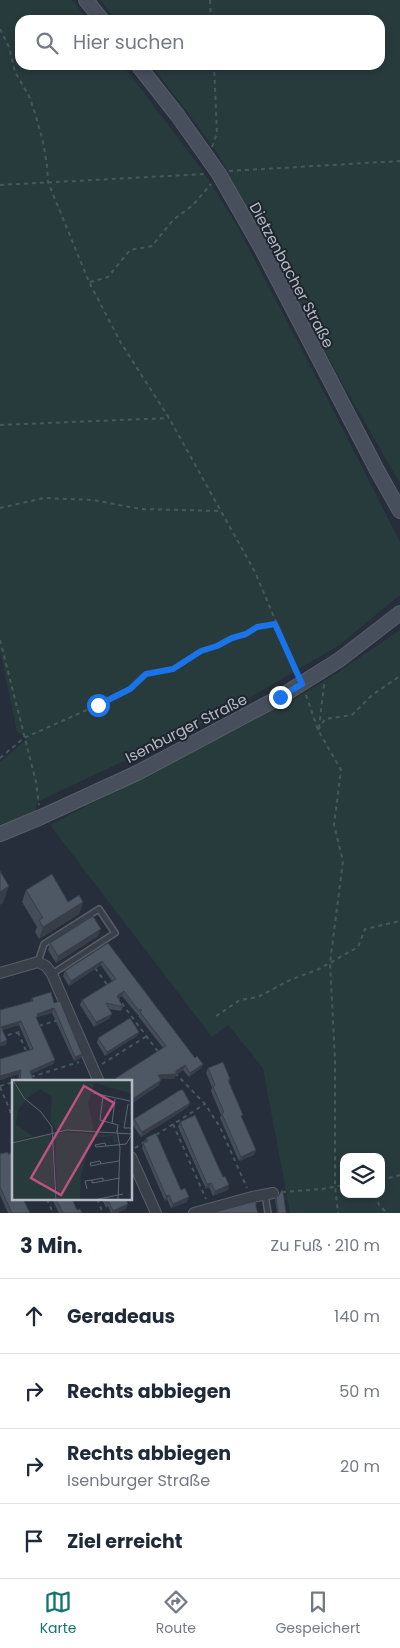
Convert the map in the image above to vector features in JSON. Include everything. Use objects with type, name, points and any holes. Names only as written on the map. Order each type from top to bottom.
[{"type":"main road","points":[[86,0],[98,15]]},
{"type":"main road","name":"Dietzenbacher Straße","points":[[142,70],[178,116],[219,174],[400,511]]},
{"type":"main road","name":"Isenburger Straße","points":[[0,834],[137,772],[229,726],[308,681],[400,614]]},
{"type":"street","points":[[0,973],[38,962],[46,966],[52,974],[98,1080]]},
{"type":"street","points":[[132,1159],[156,1213]]},
{"type":"street","points":[[194,1213],[269,1193]]},
{"type":"lane","points":[[38,962],[44,944],[99,909],[115,934],[52,974]]},
{"type":"lane","points":[[268,1213],[269,1193]]},
{"type":"path","points":[[210,0],[212,15]]},
{"type":"path","points":[[0,29],[9,47],[15,72],[29,96],[35,113],[44,142],[48,165],[48,182],[89,282],[121,343],[169,418],[255,572],[275,624],[308,681],[318,730],[341,770],[334,825],[343,861],[330,963],[335,1060],[335,1186],[338,1213]]},
{"type":"path","points":[[214,70],[217,133],[215,143]]},
{"type":"path","points":[[0,185],[219,174],[233,169],[400,161]]},
{"type":"path","points":[[89,282],[108,277],[130,250],[152,246],[173,220],[193,206],[219,174]]},
{"type":"path","points":[[0,425],[169,418]]},
{"type":"path","points":[[0,508],[44,498],[93,500],[140,509],[220,511]]},
{"type":"path","points":[[0,758],[24,738],[130,689],[146,674],[173,669],[201,651],[246,634],[257,627],[275,624]]},
{"type":"path","points":[[0,640],[36,782],[41,817]]},
{"type":"path","points":[[318,730],[325,719],[352,715],[372,695],[400,676]]},
{"type":"path","points":[[308,681],[324,685],[318,730]]},
{"type":"path","points":[[216,1016],[240,1000],[258,997],[290,980],[330,963],[358,947],[365,929],[400,921]]},
{"type":"path","points":[[94,968],[110,989]]},
{"type":"path","points":[[116,996],[162,1056]]},
{"type":"path","points":[[37,1027],[69,1014]]},
{"type":"path","points":[[0,1037],[27,1030]]},
{"type":"path","points":[[18,1032],[29,1058]]},
{"type":"path","points":[[29,1078],[91,1064],[147,1036]]},
{"type":"path","points":[[171,1070],[205,1104],[220,1127],[252,1197]]},
{"type":"path","points":[[12,1083],[0,1087],[12,1115]]},
{"type":"path","points":[[156,1135],[205,1104]]},
{"type":"path","points":[[173,1124],[210,1209]]},
{"type":"path","points":[[132,1150],[148,1140]]},
{"type":"path","points":[[385,1179],[400,1176]]},
{"type":"path","points":[[269,1193],[340,1185]]},
{"type":"path","points":[[377,1198],[378,1204],[387,1213]]},
{"type":"path","points":[[47,1200],[53,1213]]},
{"type":"path","points":[[97,1200],[103,1213]]},
{"type":"shaded area","points":[[0,0],[72,0],[84,15],[15,15],[15,70],[127,70],[203,171],[236,224],[400,542],[400,595],[338,646],[215,718],[37,802],[36,811],[0,825],[0,762],[28,738],[17,732],[0,650]]},
{"type":"shaded area","points":[[100,0],[400,0],[400,483],[345,388],[218,154],[155,70],[385,70],[385,15],[112,15]]},
{"type":"shaded area","points":[[400,630],[400,1213],[290,1213],[263,1068],[228,1025],[212,1037],[50,825],[293,700],[331,677]]},
{"type":"building","points":[[0,871],[9,886],[0,892]]},
{"type":"building","points":[[52,874],[68,902],[79,895],[83,902],[43,927],[39,920],[43,918],[26,890]]},
{"type":"building","points":[[93,916],[101,929],[58,956],[50,943]]},
{"type":"building","points":[[108,943],[195,1058],[197,1056],[203,1064],[190,1073],[185,1065],[176,1071],[176,1074],[158,1075],[161,1080],[132,1099],[132,1080],[117,1080],[116,1078],[166,1046],[140,1012],[142,1010],[138,1010],[124,991],[117,996],[123,1007],[106,1003],[112,1014],[96,1022],[82,1000],[116,979],[102,961],[71,981],[65,971]]},
{"type":"building","points":[[51,992],[54,1003],[60,1001],[82,1054],[75,1057],[54,1008],[37,1014],[38,1016],[36,1017],[55,1060],[30,1071],[33,1079],[30,1080],[20,1080],[21,1070],[0,1076],[0,1059],[33,1049],[21,1021],[1,1027],[7,1040],[0,1043],[0,1010],[33,1001],[32,998]]},
{"type":"building","points":[[130,1018],[139,1032],[107,1052],[98,1038]]},
{"type":"building","points":[[223,1062],[230,1079],[228,1080],[243,1115],[241,1116],[256,1150],[241,1157],[222,1114],[224,1112],[213,1087],[215,1085],[208,1068]]},
{"type":"building","points":[[180,1090],[183,1090],[190,1103],[142,1132],[134,1119]]},
{"type":"building","points":[[195,1115],[223,1177],[225,1176],[229,1185],[215,1191],[211,1183],[207,1184],[180,1122]]},
{"type":"building","points":[[156,1133],[181,1190],[185,1188],[189,1197],[173,1204],[169,1195],[166,1196],[143,1143],[148,1141],[146,1138]]},
{"type":"building","points":[[8,1152],[8,1154],[12,1153],[12,1200],[24,1200],[30,1213],[12,1213],[0,1187],[0,1154]]},
{"type":"building","points":[[283,1190],[286,1213],[278,1213],[276,1197]]},
{"type":"building","points":[[56,1200],[72,1200],[77,1210],[80,1209],[82,1213],[63,1213]]},
{"type":"building","points":[[106,1200],[126,1200],[128,1204],[113,1211],[109,1202],[107,1203]]},
{"type":"building","points":[[256,1201],[258,1213],[215,1213],[215,1212]]},
{"type":"route","points":[[98,705],[130,689],[146,674],[173,669],[201,651],[246,634],[257,627],[275,624],[302,684],[280,697]]}]
